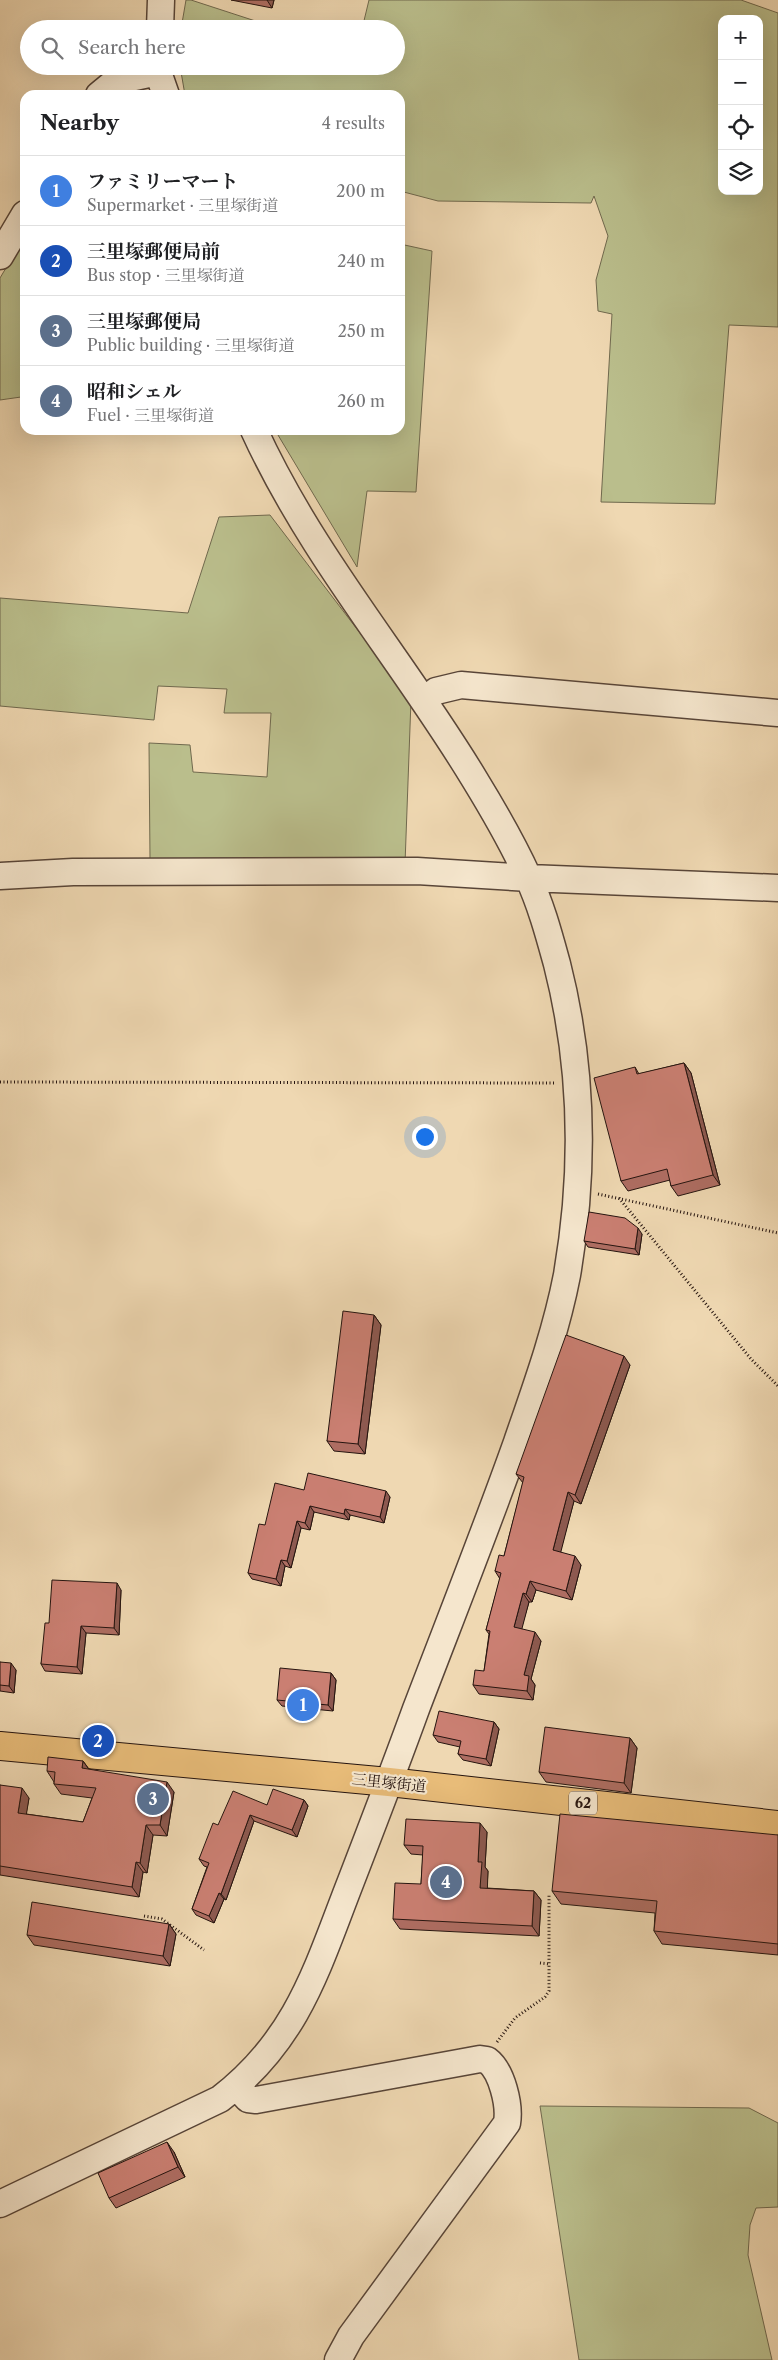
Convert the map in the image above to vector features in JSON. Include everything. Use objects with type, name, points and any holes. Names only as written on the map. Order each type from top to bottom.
[{"type":"main road","name":"三里塚街道","points":[[0,1746],[389,1782],[778,1825]]},
{"type":"street","points":[[160,20],[161,0]]},
{"type":"street","points":[[105,90],[116,81],[160,78]]},
{"type":"street","points":[[0,256],[20,222]]},
{"type":"street","points":[[0,2204],[175,2122],[220,2098],[236,2086],[265,2057],[294,2017],[319,1963],[389,1782],[539,1380],[567,1275],[577,1191],[580,1131],[578,1083],[572,1028],[546,924],[529,878],[477,783],[425,700],[341,584],[300,518],[257,435]]},
{"type":"street","points":[[425,700],[436,691],[461,686],[778,713]]},
{"type":"street","points":[[0,876],[73,872],[417,871],[529,878],[778,888]]},
{"type":"street","points":[[236,2086],[248,2099],[262,2099],[480,2059],[487,2060],[497,2071],[508,2114],[507,2123],[351,2336],[338,2360]]},
{"type":"path","points":[[0,1082],[578,1083]]},
{"type":"path","points":[[577,1191],[619,1198],[778,1233]]},
{"type":"path","points":[[619,1198],[751,1359],[778,1386]]},
{"type":"path","points":[[487,2060],[503,2031],[515,2018],[545,1997],[549,1991],[549,1894]]},
{"type":"path","points":[[144,1916],[162,1919],[204,1950]]},
{"type":"path","points":[[540,1963],[550,1964]]},
{"type":"green space","points":[[186,0],[191,0],[252,20],[183,20]]},
{"type":"green space","points":[[369,0],[741,0],[778,13],[778,327],[729,325],[715,504],[601,502],[612,314],[598,311],[596,280],[608,236],[594,196],[591,203],[438,201],[405,192],[405,90],[184,90],[182,75],[405,75],[405,20],[364,20]]},
{"type":"green space","points":[[20,244],[20,397],[0,400],[0,278]]},
{"type":"green space","points":[[405,245],[432,251],[416,492],[367,491],[357,567],[278,435],[405,435]]},
{"type":"green space","points":[[270,515],[411,700],[405,864],[150,859],[149,743],[190,745],[193,772],[267,777],[271,713],[224,713],[227,689],[158,686],[154,720],[0,706],[0,598],[188,613],[219,517]]},
{"type":"green space","points":[[540,2106],[749,2108],[778,2123],[778,2207],[756,2208],[750,2225],[748,2255],[772,2360],[579,2360]]},
{"type":"building","points":[[684,1063],[713,1175],[671,1186],[667,1169],[621,1181],[594,1078],[635,1067],[637,1074]]},
{"type":"building","points":[[589,1212],[625,1218],[638,1228],[635,1249],[584,1241]]},
{"type":"building","points":[[343,1311],[374,1315],[358,1444],[327,1441]]},
{"type":"building","points":[[566,1335],[624,1356],[575,1495],[568,1492],[553,1550],[575,1556],[566,1591],[530,1581],[526,1594],[523,1593],[514,1627],[535,1632],[524,1675],[529,1676],[527,1691],[473,1685],[475,1670],[484,1671],[490,1631],[486,1630],[501,1573],[495,1571],[499,1555],[504,1556],[524,1477],[516,1474]]},
{"type":"building","points":[[308,1473],[386,1491],[380,1517],[345,1509],[344,1514],[310,1506],[305,1523],[297,1521],[287,1561],[281,1560],[276,1579],[248,1573],[259,1524],[265,1525],[275,1483],[304,1490]]},
{"type":"building","points":[[52,1580],[117,1583],[114,1628],[81,1626],[77,1667],[41,1664],[45,1623],[49,1623]]},
{"type":"building","points":[[0,1662],[11,1663],[9,1686],[0,1685]]},
{"type":"building","points":[[280,1668],[331,1673],[328,1705],[277,1700]]},
{"type":"building","points":[[439,1711],[494,1722],[486,1759],[458,1754],[461,1741],[433,1735]]},
{"type":"building","points":[[545,1727],[630,1738],[624,1783],[539,1772]]},
{"type":"building","points":[[48,1757],[83,1761],[82,1768],[167,1782],[160,1825],[146,1825],[140,1863],[136,1862],[132,1887],[0,1866],[0,1785],[22,1788],[18,1813],[83,1822],[96,1788],[54,1784],[55,1772],[47,1771]]},
{"type":"building","points":[[273,1789],[304,1800],[292,1830],[250,1815],[221,1894],[219,1893],[209,1916],[192,1909],[209,1863],[199,1859],[213,1823],[218,1825],[233,1791],[267,1805]]},
{"type":"building","points":[[560,1814],[778,1835],[778,1944],[654,1931],[657,1901],[552,1891]]},
{"type":"building","points":[[406,1819],[480,1823],[478,1862],[482,1862],[480,1888],[534,1891],[532,1926],[393,1919],[395,1883],[421,1884],[423,1846],[404,1845]]},
{"type":"building","points":[[32,1902],[169,1924],[163,1956],[27,1935]]},
{"type":"building","points":[[167,2142],[178,2167],[109,2198],[98,2173]]},
{"type":"place","name":"ファミリーマート","points":[[303,1705]]},
{"type":"place","name":"三里塚郵便局前","points":[[98,1741]]},
{"type":"place","name":"三里塚郵便局","points":[[153,1799]]},
{"type":"place","name":"昭和シェル","points":[[446,1882]]}]
